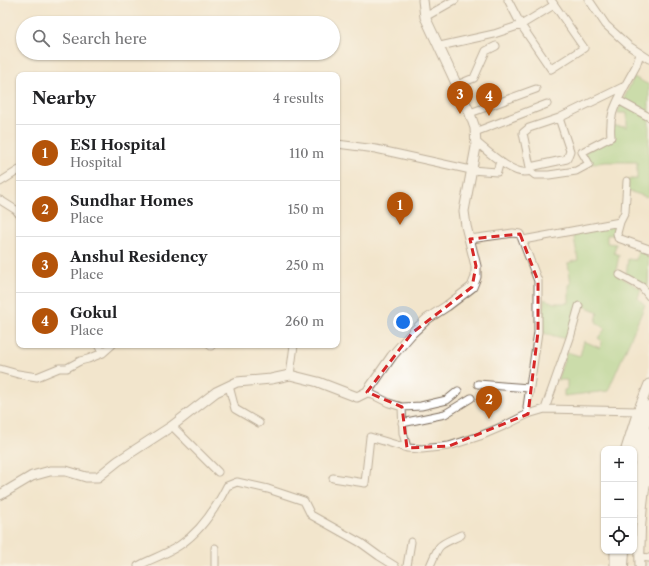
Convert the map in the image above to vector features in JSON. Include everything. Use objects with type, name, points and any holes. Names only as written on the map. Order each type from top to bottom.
[{"type":"highway","points":[[637,446],[644,409]]},
{"type":"highway","points":[[637,486],[640,467],[649,434]]},
{"type":"highway","points":[[622,554],[622,566]]},
{"type":"highway","points":[[631,566],[640,558]]},
{"type":"street","points":[[0,495],[32,476],[50,471],[66,471],[86,477],[98,477],[118,461],[172,426],[216,392],[237,382],[271,379],[290,375],[318,382],[357,397],[367,392],[392,356],[412,333],[427,319],[472,287],[476,277],[476,266],[466,226],[464,211],[475,141],[475,128],[470,113],[440,46],[425,17],[423,0]]},
{"type":"street","points":[[425,17],[455,0]]},
{"type":"street","points":[[440,46],[494,34],[521,25],[552,2],[584,48],[552,69],[521,25],[508,0]]},
{"type":"street","points":[[589,0],[606,25],[629,46],[649,59]]},
{"type":"street","points":[[457,85],[474,78],[486,50],[496,46]]},
{"type":"street","points":[[625,86],[558,118],[530,128],[523,133],[530,169],[536,175],[549,175],[576,171],[589,164],[582,152],[611,137],[610,123],[613,111],[636,66],[640,54]]},
{"type":"street","points":[[470,113],[536,88]]},
{"type":"street","points":[[618,100],[649,117]]},
{"type":"street","points":[[475,132],[547,104]]},
{"type":"street","points":[[475,141],[500,161],[522,173],[530,169],[568,158],[570,151],[558,118]]},
{"type":"street","points":[[340,144],[376,149],[471,170],[496,172],[500,161]]},
{"type":"street","points":[[0,182],[16,172]]},
{"type":"street","points":[[626,181],[625,212],[617,233],[618,238],[649,249]]},
{"type":"street","points":[[0,200],[16,210]]},
{"type":"street","points":[[523,240],[620,222]]},
{"type":"street","points":[[470,239],[513,233],[520,234],[538,281],[538,332],[529,388],[527,407],[528,414]]},
{"type":"street","points":[[620,275],[642,287],[649,296]]},
{"type":"street","points":[[545,409],[570,338],[578,306]]},
{"type":"street","points":[[100,348],[103,353]]},
{"type":"street","points":[[0,368],[18,374],[37,377],[59,368],[66,368],[80,361],[103,353],[109,348]]},
{"type":"street","points":[[290,375],[294,348]]},
{"type":"street","points":[[478,384],[529,388]]},
{"type":"street","points":[[627,446],[644,409],[649,384]]},
{"type":"street","points":[[229,386],[235,409],[259,423]]},
{"type":"street","points":[[367,392],[389,403],[402,407],[421,406],[447,400],[458,391]]},
{"type":"street","points":[[402,422],[445,414],[471,398]]},
{"type":"street","points":[[402,407],[403,433],[407,448]]},
{"type":"street","points":[[333,478],[365,483],[370,437],[407,448],[422,449],[448,446],[480,436],[528,414],[545,409],[644,409]]},
{"type":"street","points":[[172,426],[218,472]]},
{"type":"street","points":[[640,558],[642,513],[649,463]]},
{"type":"street","points":[[138,566],[180,545],[194,533],[208,517],[217,505],[227,486],[238,482],[268,489],[304,502],[311,515],[361,543],[395,566]]},
{"type":"street","points":[[430,566],[438,546],[461,535]]},
{"type":"street","points":[[407,566],[411,542]]},
{"type":"street","points":[[215,548],[215,566]]},
{"type":"street","points":[[615,554],[615,566]]},
{"type":"highlighted area","points":[[520,234],[538,281],[538,332],[528,414],[449,446],[407,448],[402,407],[367,392],[412,333],[472,287],[476,266],[470,239]]},
{"type":"green space","points":[[634,77],[649,85],[649,194],[647,197],[628,191],[628,179],[637,179],[637,162],[605,162],[591,164],[584,152],[612,138],[612,126],[627,127],[627,113],[617,113]]},
{"type":"green space","points":[[617,224],[615,235],[607,235],[607,243],[616,244],[614,253],[619,255],[616,271],[619,276],[641,289],[638,298],[645,305],[608,391],[564,396],[564,390],[567,389],[567,380],[557,380],[567,352],[580,356],[584,341],[600,348],[602,341],[598,338],[605,329],[596,322],[598,312],[582,305],[566,339],[543,333],[544,299],[554,303],[569,303],[569,285],[571,284],[568,263],[578,260],[573,232]]},
{"type":"green space","points":[[639,247],[649,249],[648,285],[644,288],[626,276],[628,259],[636,260]]},
{"type":"waterway","points":[[647,566],[649,562]]},
{"type":"place","name":"Anshul Residency","points":[[460,114]]},
{"type":"place","name":"Gokul","points":[[489,116]]},
{"type":"place","name":"ESI Hospital","points":[[400,225]]},
{"type":"place","name":"Sundhar Homes","points":[[489,419]]}]
